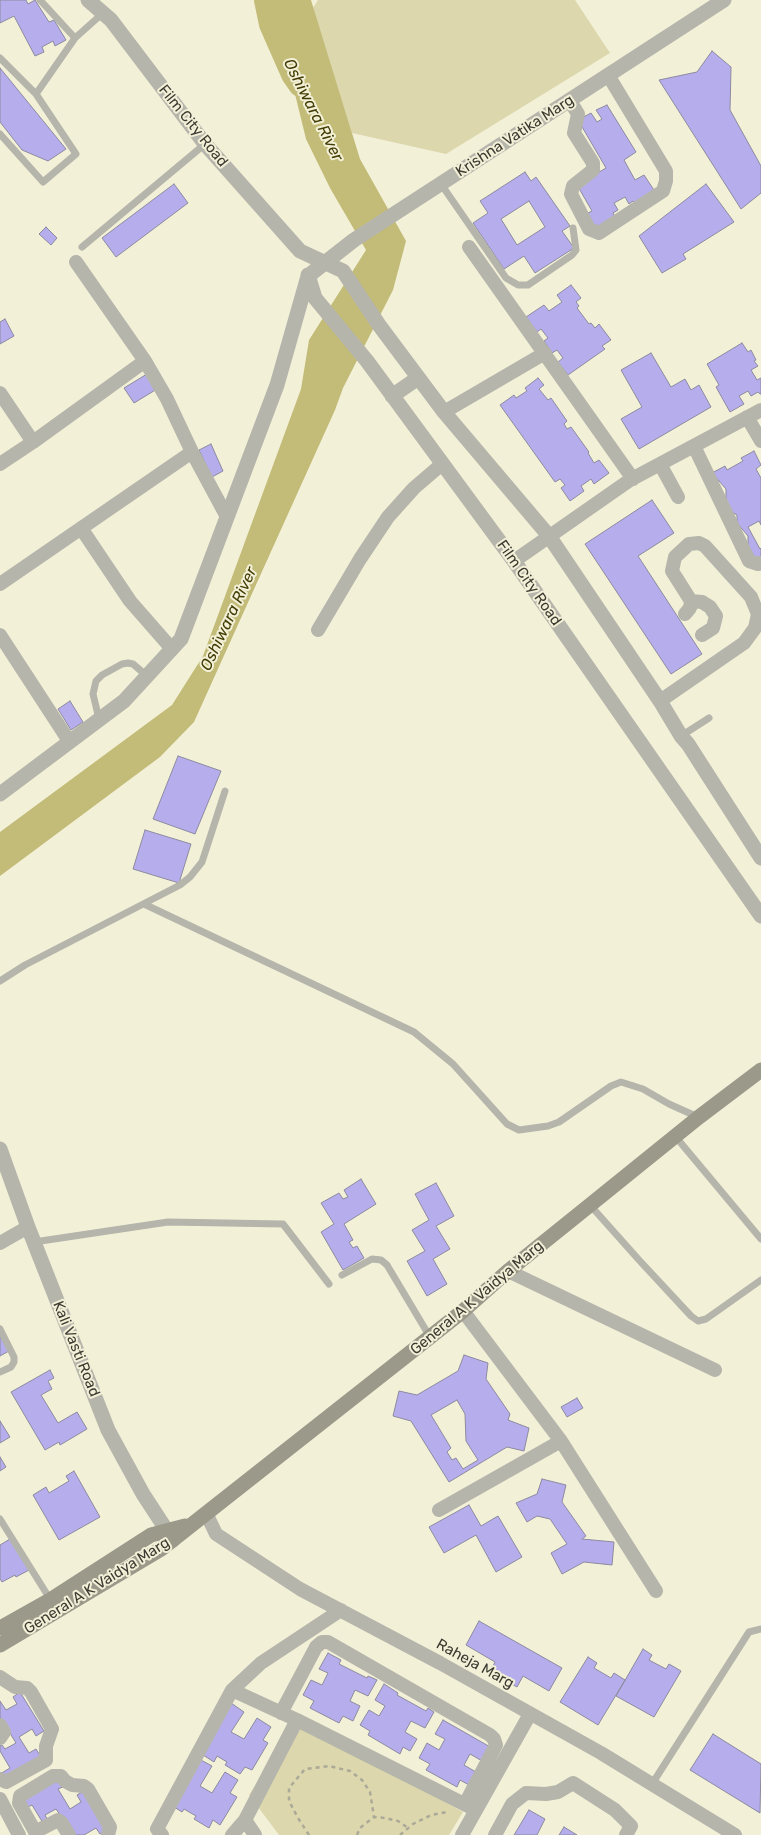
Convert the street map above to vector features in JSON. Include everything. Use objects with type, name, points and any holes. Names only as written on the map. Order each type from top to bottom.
[{"type":"main road","name":"General A K Vaidya Marg","points":[[0,1628],[50,1600],[151,1535],[170,1535],[207,1515],[463,1311],[508,1271],[675,1136],[761,1070]]},
{"type":"main road","name":"General A K Vaidya Marg","points":[[0,1645],[161,1549],[170,1535]]},
{"type":"street","name":"Film City Road","points":[[88,0],[106,7],[111,20],[205,144],[300,251],[343,271],[444,412],[549,536],[660,701],[761,858]]},
{"type":"street","name":"Krishna Vatika Marg","points":[[308,276],[354,240],[724,0]]},
{"type":"street","points":[[570,101],[578,114],[574,133],[593,163],[593,170],[573,186],[571,194],[589,229],[599,233],[663,191],[666,181],[666,171],[608,75]]},
{"type":"street","points":[[470,247],[633,479]]},
{"type":"street","name":"Film City Road","points":[[300,251],[315,298],[367,361],[514,561],[761,916]]},
{"type":"street","points":[[76,262],[167,398],[192,452],[228,517]]},
{"type":"street","points":[[0,794],[124,701],[181,639],[277,386],[308,276]]},
{"type":"street","points":[[444,412],[545,353]]},
{"type":"street","points":[[0,464],[144,361]]},
{"type":"street","points":[[392,396],[418,378]]},
{"type":"street","points":[[0,393],[33,442]]},
{"type":"street","points":[[514,561],[633,479],[761,410]]},
{"type":"street","points":[[747,417],[761,441]]},
{"type":"street","points":[[694,446],[749,561],[761,563]]},
{"type":"street","points":[[0,584],[192,452]]},
{"type":"street","points":[[318,630],[360,559],[388,517],[414,488],[442,464]]},
{"type":"street","points":[[657,466],[675,498]]},
{"type":"street","points":[[81,528],[130,601],[172,649]]},
{"type":"street","points":[[660,701],[744,643],[755,628],[758,614],[751,597],[706,546],[698,542],[689,544],[675,557],[672,571],[691,601],[690,608],[685,614]]},
{"type":"street","points":[[691,601],[702,602],[710,607],[716,616],[713,628],[702,635]]},
{"type":"street","points":[[0,635],[69,741]]},
{"type":"street","name":"Kali Vasti Road","points":[[0,1149],[28,1227],[108,1430],[144,1494],[170,1535]]},
{"type":"street","points":[[0,1243],[28,1227]]},
{"type":"street","points":[[508,1271],[715,1370]]},
{"type":"street","points":[[463,1311],[561,1441],[656,1591]]},
{"type":"street","points":[[439,1510],[561,1441]]},
{"type":"street","name":"Raheja Marg","points":[[207,1515],[216,1534],[300,1589],[440,1662],[652,1784],[735,1835]]},
{"type":"street","points":[[162,1835],[157,1829],[232,1690],[260,1663],[341,1610]]},
{"type":"street","points":[[281,1713],[316,1646],[322,1642],[328,1642],[494,1739],[496,1745],[470,1807],[465,1829]]},
{"type":"street","points":[[0,1677],[15,1687],[27,1688],[52,1729],[46,1746],[46,1760],[6,1782],[0,1778]]},
{"type":"street","points":[[232,1690],[297,1720],[470,1807]]},
{"type":"street","points":[[470,1807],[530,1714]]},
{"type":"street","points":[[232,1835],[245,1820],[297,1720]]},
{"type":"street","points":[[0,1725],[4,1732],[0,1738]]},
{"type":"street","points":[[69,1835],[58,1820],[36,1834],[19,1803],[20,1796],[53,1776],[61,1776],[72,1785],[84,1786],[88,1789],[110,1827],[108,1835]]},
{"type":"street","points":[[495,1835],[512,1804],[526,1793],[546,1794],[558,1792],[573,1783],[615,1810],[630,1826],[626,1835]]},
{"type":"street","points":[[0,1799],[19,1835]]},
{"type":"street","points":[[245,1820],[255,1835]]},
{"type":"lane","points":[[40,0],[75,38]]},
{"type":"lane","points":[[36,94],[75,38],[106,7]]},
{"type":"lane","points":[[0,58],[36,94],[76,154],[43,182],[0,134]]},
{"type":"lane","points":[[82,247],[205,144]]},
{"type":"lane","points":[[441,184],[506,278],[518,285],[528,286],[572,255],[576,250],[573,228]]},
{"type":"lane","points":[[100,719],[93,694],[96,682],[102,675],[122,664],[128,663],[133,664],[147,676]]},
{"type":"lane","points":[[681,736],[708,718]]},
{"type":"lane","points":[[0,981],[25,965],[180,885],[190,877],[202,862],[226,791]]},
{"type":"lane","points":[[144,904],[414,1032],[453,1064],[507,1124],[519,1130],[548,1126],[559,1122],[611,1086],[621,1082],[642,1089],[669,1104],[699,1117]]},
{"type":"lane","points":[[675,1136],[761,1239]]},
{"type":"lane","points":[[590,1205],[691,1316],[698,1321],[706,1319],[761,1280]]},
{"type":"lane","points":[[34,1242],[168,1222],[283,1224],[329,1284]]},
{"type":"lane","points":[[342,1275],[372,1259],[381,1260],[387,1265],[430,1337]]},
{"type":"lane","points":[[0,1329],[14,1357],[14,1362],[11,1366],[0,1372]]},
{"type":"lane","points":[[0,1519],[50,1600]]},
{"type":"lane","points":[[652,1784],[749,1632],[761,1629]]},
{"type":"path","points":[[310,1835],[289,1801],[288,1788],[305,1769],[329,1766],[350,1771],[362,1780],[370,1792],[374,1817]]},
{"type":"path","points":[[400,1835],[408,1828],[431,1815],[446,1811],[465,1829]]},
{"type":"path","points":[[357,1835],[360,1828],[374,1817],[398,1821],[408,1828]]},
{"type":"shaded area","points":[[318,0],[575,0],[610,53],[446,154],[352,133],[313,8]]},
{"type":"shaded area","points":[[297,1720],[463,1812],[449,1835],[279,1835],[249,1795]]},
{"type":"water","points":[[272,0],[311,0],[360,159],[406,241],[393,290],[343,388],[335,410],[194,722],[160,757],[0,876],[0,832],[172,705],[203,656],[301,389],[309,340],[366,250],[330,188],[306,139]]},
{"type":"building","points":[[0,0],[26,0],[28,4],[35,0],[49,22],[54,20],[66,40],[55,46],[53,41],[42,47],[44,52],[35,56],[14,16],[0,23]]},
{"type":"building","points":[[712,51],[731,67],[730,110],[761,166],[761,193],[741,209],[659,80],[697,72]]},
{"type":"building","points":[[0,68],[66,149],[48,161],[22,150],[0,122]]},
{"type":"building","points":[[607,105],[636,152],[624,160],[635,180],[644,175],[656,193],[635,205],[633,201],[629,204],[625,197],[614,203],[618,210],[613,213],[616,219],[596,230],[586,214],[592,211],[577,185],[606,168],[578,120],[591,113],[597,122],[602,119],[596,110]]},
{"type":"building","points":[[525,172],[531,181],[536,177],[570,226],[562,231],[574,248],[535,273],[524,256],[504,269],[473,223],[488,213],[480,201]],"holes":[[[529,201],[545,227],[517,245],[501,219]]]},
{"type":"building","points":[[174,184],[188,203],[116,257],[102,238]]},
{"type":"building","points":[[706,184],[734,222],[683,254],[686,259],[662,273],[639,236]]},
{"type":"building","points":[[46,227],[57,238],[51,245],[39,234]]},
{"type":"building","points":[[571,285],[581,298],[576,302],[579,306],[577,308],[589,324],[591,323],[595,328],[599,324],[611,340],[602,346],[605,349],[568,375],[558,362],[563,358],[557,350],[552,353],[544,341],[548,338],[541,329],[537,332],[526,317],[544,305],[549,311],[562,302],[557,295]]},
{"type":"building","points":[[5,319],[14,336],[0,344],[0,322]]},
{"type":"building","points":[[742,343],[748,352],[751,350],[756,360],[754,361],[758,366],[751,370],[757,380],[761,378],[761,394],[758,392],[751,396],[748,391],[739,396],[744,404],[730,412],[716,387],[719,385],[707,364]]},
{"type":"building","points":[[651,353],[671,387],[685,379],[691,390],[699,385],[711,407],[639,449],[621,419],[642,407],[621,370]]},
{"type":"building","points":[[147,374],[157,389],[134,403],[124,388]]},
{"type":"building","points":[[538,378],[544,385],[539,389],[548,400],[551,398],[567,421],[564,424],[567,429],[571,427],[589,452],[594,463],[599,460],[609,473],[594,484],[591,479],[581,486],[584,491],[570,501],[561,488],[565,485],[560,479],[555,482],[500,405],[514,395],[516,398],[527,391],[525,388]]},
{"type":"building","points":[[211,444],[223,471],[212,477],[199,450]]},
{"type":"building","points":[[754,451],[761,465],[756,469],[761,478],[761,525],[759,521],[748,527],[761,548],[761,557],[755,558],[748,546],[748,536],[737,523],[737,515],[732,512],[726,502],[726,489],[712,473],[725,466],[727,470],[743,461],[741,458]]},
{"type":"building","points":[[652,500],[674,533],[638,556],[702,654],[671,674],[585,544]]},
{"type":"building","points":[[70,701],[83,722],[71,730],[58,709]]},
{"type":"building","points":[[178,756],[221,771],[195,834],[153,819]]},
{"type":"building","points":[[145,830],[191,844],[179,883],[133,869]]},
{"type":"building","points":[[361,1179],[376,1204],[344,1224],[353,1240],[349,1242],[353,1248],[357,1246],[364,1258],[343,1270],[321,1232],[334,1224],[321,1203],[339,1193],[343,1199],[348,1197],[344,1190]]},
{"type":"building","points":[[436,1183],[454,1216],[436,1226],[450,1249],[433,1259],[447,1284],[427,1296],[407,1261],[425,1251],[412,1230],[429,1220],[415,1194]]},
{"type":"building","points":[[0,1336],[9,1351],[0,1356]]},
{"type":"building","points":[[464,1355],[488,1363],[486,1379],[510,1414],[508,1420],[529,1428],[524,1451],[507,1447],[449,1482],[411,1421],[393,1416],[399,1391],[417,1395],[458,1371]],"holes":[[[457,1400],[465,1414],[466,1441],[478,1460],[463,1469],[456,1458],[452,1460],[447,1452],[451,1448],[431,1415]]]},
{"type":"building","points":[[50,1370],[54,1378],[48,1381],[52,1389],[41,1395],[58,1423],[77,1412],[87,1429],[60,1445],[59,1442],[45,1450],[11,1392]]},
{"type":"building","points":[[577,1398],[583,1408],[567,1417],[561,1407]]},
{"type":"building","points":[[0,1421],[10,1437],[0,1443]]},
{"type":"building","points":[[0,1457],[6,1467],[0,1471]]},
{"type":"building","points":[[74,1471],[100,1517],[59,1540],[33,1495],[46,1487],[49,1493],[69,1481],[66,1476]]},
{"type":"building","points":[[542,1479],[566,1485],[562,1502],[586,1536],[582,1539],[614,1542],[612,1565],[584,1562],[562,1574],[551,1553],[567,1544],[550,1519],[537,1516],[527,1522],[516,1503],[537,1494]]},
{"type":"building","points":[[469,1505],[481,1526],[498,1516],[522,1557],[496,1572],[476,1535],[444,1553],[429,1527]]},
{"type":"building","points":[[10,1539],[29,1570],[2,1582],[0,1579],[0,1545]]},
{"type":"building","points":[[479,1621],[562,1668],[549,1691],[523,1676],[517,1687],[490,1672],[495,1662],[466,1645]]},
{"type":"building","points":[[643,1649],[652,1655],[649,1660],[666,1669],[669,1664],[681,1671],[654,1717],[616,1696]]},
{"type":"building","points":[[328,1653],[341,1660],[339,1664],[367,1678],[368,1676],[377,1680],[368,1696],[355,1690],[350,1701],[360,1706],[353,1721],[343,1716],[339,1723],[310,1708],[314,1701],[303,1695],[311,1680],[322,1685],[328,1673],[319,1669]]},
{"type":"building","points":[[588,1657],[597,1663],[594,1668],[611,1678],[614,1673],[625,1680],[598,1725],[560,1702]]},
{"type":"building","points":[[384,1684],[398,1693],[397,1695],[426,1711],[428,1708],[434,1712],[425,1728],[411,1721],[405,1732],[417,1739],[410,1751],[403,1747],[400,1754],[368,1735],[370,1731],[360,1725],[369,1710],[379,1716],[385,1706],[375,1700]]},
{"type":"building","points":[[20,1692],[44,1731],[36,1736],[32,1729],[19,1737],[29,1753],[36,1749],[41,1757],[4,1779],[0,1774],[10,1768],[0,1751],[0,1746],[2,1745],[5,1749],[16,1743],[0,1717],[0,1701],[6,1710],[17,1704],[13,1697]]},
{"type":"building","points":[[231,1703],[244,1712],[231,1732],[244,1739],[257,1718],[271,1727],[263,1740],[268,1743],[252,1770],[245,1767],[240,1774],[225,1765],[227,1762],[217,1756],[214,1762],[200,1753]]},
{"type":"building","points":[[443,1720],[492,1748],[484,1762],[470,1754],[464,1765],[476,1772],[469,1785],[460,1780],[457,1787],[426,1770],[430,1764],[419,1758],[427,1743],[439,1750],[445,1739],[435,1734]]},
{"type":"building","points":[[713,1734],[761,1764],[760,1813],[690,1770]]},
{"type":"building","points":[[199,1759],[212,1766],[200,1786],[212,1793],[225,1772],[238,1780],[230,1793],[237,1797],[220,1825],[213,1820],[209,1828],[194,1819],[196,1816],[184,1809],[182,1812],[171,1805]]},
{"type":"building","points":[[59,1777],[65,1786],[58,1789],[70,1809],[81,1802],[77,1795],[84,1791],[108,1829],[100,1834],[96,1828],[84,1835],[74,1835],[56,1809],[45,1815],[48,1821],[43,1823],[32,1805],[26,1808],[22,1800]]},
{"type":"building","points":[[529,1810],[545,1819],[537,1835],[514,1835]]},
{"type":"building","points":[[564,1827],[577,1835],[559,1835]]},
{"type":"waterway","name":"Oshiwara River","points":[[267,0],[272,24],[294,74],[301,84]]}]
